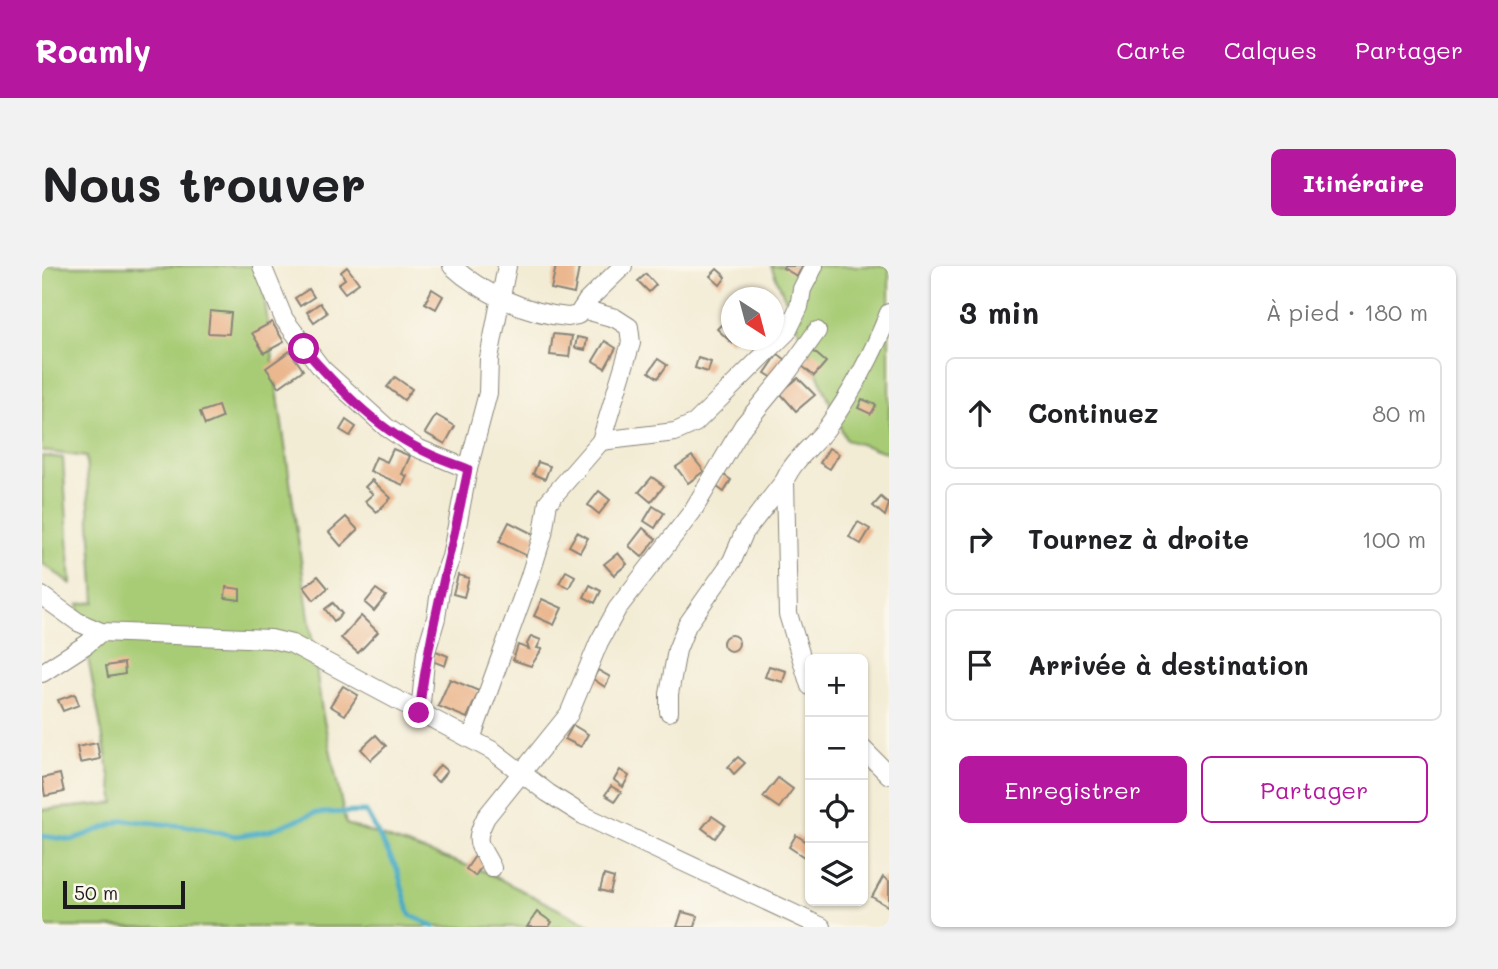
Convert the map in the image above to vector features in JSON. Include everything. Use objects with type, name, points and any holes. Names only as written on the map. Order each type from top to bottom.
[{"type":"street","points":[[262,266],[284,319],[321,369],[386,427],[417,448],[468,469]]},
{"type":"street","points":[[452,266],[471,282],[502,297],[558,316],[578,315],[623,266]]},
{"type":"street","points":[[419,713],[426,652],[436,618],[440,584],[451,557],[468,469],[488,393],[488,358],[507,266]]},
{"type":"street","points":[[601,441],[675,432],[695,424],[787,332],[799,307],[802,289],[814,266]]},
{"type":"street","points":[[471,739],[529,579],[543,534],[548,502],[601,441],[632,335],[629,327],[615,318],[582,309]]},
{"type":"street","points":[[670,712],[669,694],[677,650],[696,607],[732,561],[744,533],[785,480],[789,469],[825,431],[849,395],[889,313]]},
{"type":"street","points":[[492,868],[478,843],[478,830],[520,773],[569,714],[599,642],[617,609],[692,512],[743,426],[788,373],[817,331]]},
{"type":"street","points":[[785,480],[788,614],[805,670]]},
{"type":"street","points":[[42,596],[78,622],[101,632],[271,639],[309,652],[494,751],[520,773],[583,815],[822,927]]},
{"type":"street","points":[[42,673],[88,644],[101,632]]},
{"type":"street","points":[[868,754],[889,775]]},
{"type":"green space","points":[[42,266],[260,266],[322,711],[346,824],[486,872],[593,927],[42,927],[42,810],[115,803],[78,604],[95,602],[86,457],[42,451]]},
{"type":"green space","points":[[771,266],[889,266],[889,453],[846,440],[784,296],[784,287],[780,287]]},
{"type":"green space","points":[[42,456],[63,458],[71,584],[42,563]]},
{"type":"building","points":[[556,266],[579,268],[574,294],[551,289]]},
{"type":"building","points":[[803,266],[797,276],[783,268]]},
{"type":"building","points":[[347,267],[359,283],[345,293],[338,284],[345,279],[341,272]]},
{"type":"building","points":[[717,269],[726,277],[720,285],[710,276]]},
{"type":"building","points":[[646,274],[656,285],[649,292],[638,281]]},
{"type":"building","points":[[309,289],[314,297],[300,306],[295,298]]},
{"type":"building","points":[[432,289],[443,296],[436,309],[425,303]]},
{"type":"building","points":[[320,303],[327,313],[314,322],[307,312]]},
{"type":"building","points":[[210,311],[231,313],[229,334],[208,333]]},
{"type":"building","points":[[272,322],[284,342],[264,353],[252,333]]},
{"type":"building","points":[[553,334],[572,336],[569,357],[550,355]]},
{"type":"building","points":[[577,337],[587,339],[585,350],[575,348]]},
{"type":"building","points":[[605,341],[616,348],[605,368],[593,361]]},
{"type":"building","points":[[290,351],[303,370],[279,387],[266,368]]},
{"type":"building","points":[[813,351],[826,362],[814,376],[801,365]]},
{"type":"building","points":[[778,354],[786,360],[773,378],[765,373]]},
{"type":"building","points":[[698,358],[711,362],[708,372],[695,368]]},
{"type":"building","points":[[658,359],[667,365],[658,378],[649,372]]},
{"type":"building","points":[[395,377],[412,389],[404,400],[387,387]]},
{"type":"building","points":[[798,378],[815,395],[796,411],[780,393]]},
{"type":"building","points":[[862,399],[876,405],[871,414],[858,408]]},
{"type":"building","points":[[218,406],[222,418],[205,425],[200,412]]},
{"type":"building","points":[[436,415],[455,426],[445,444],[425,433]]},
{"type":"building","points":[[346,420],[356,427],[350,436],[340,430]]},
{"type":"building","points":[[829,448],[839,454],[830,469],[820,463]]},
{"type":"building","points":[[393,449],[410,456],[402,474],[407,476],[403,485],[370,471],[376,457],[387,462]]},
{"type":"building","points":[[692,456],[704,471],[688,483],[676,467]]},
{"type":"building","points":[[538,462],[550,466],[545,479],[533,474]]},
{"type":"building","points":[[724,475],[731,480],[724,492],[717,487]]},
{"type":"building","points":[[652,477],[664,486],[651,502],[639,492]]},
{"type":"building","points":[[372,480],[391,498],[377,512],[365,501],[373,494],[365,487]]},
{"type":"building","points":[[599,491],[610,500],[599,514],[588,505]]},
{"type":"building","points":[[881,497],[889,504],[885,516],[873,506]]},
{"type":"building","points":[[653,506],[664,513],[655,528],[644,521]]},
{"type":"building","points":[[346,517],[358,530],[341,546],[329,532]]},
{"type":"building","points":[[509,522],[537,536],[527,556],[499,542]]},
{"type":"building","points":[[858,522],[870,529],[861,544],[849,537]]},
{"type":"building","points":[[643,528],[656,539],[642,557],[629,546]]},
{"type":"building","points":[[577,532],[588,538],[580,552],[569,546]]},
{"type":"building","points":[[618,553],[627,564],[614,575],[604,564]]},
{"type":"building","points":[[566,571],[575,576],[569,588],[559,583]]},
{"type":"building","points":[[458,575],[469,578],[464,597],[453,594]]},
{"type":"building","points":[[318,576],[328,588],[314,600],[304,587]]},
{"type":"building","points":[[590,585],[601,591],[595,603],[584,597]]},
{"type":"building","points":[[226,587],[240,589],[240,600],[225,598]]},
{"type":"building","points":[[376,589],[386,596],[374,611],[365,603]]},
{"type":"building","points":[[542,599],[562,608],[554,625],[534,616]]},
{"type":"building","points":[[333,603],[342,614],[334,621],[325,609]]},
{"type":"building","points":[[361,616],[378,632],[358,653],[341,638]]},
{"type":"building","points":[[728,635],[734,635],[739,643],[737,649],[728,651],[723,646],[723,640]]},
{"type":"building","points":[[531,636],[541,640],[537,648],[542,649],[531,666],[513,660],[518,645],[529,649],[527,644]]},
{"type":"building","points":[[436,651],[448,656],[445,666],[432,661]]},
{"type":"building","points":[[124,663],[125,674],[108,677],[106,666]]},
{"type":"building","points":[[769,666],[786,671],[783,682],[765,677]]},
{"type":"building","points":[[598,670],[610,677],[605,687],[593,679]]},
{"type":"building","points":[[450,679],[479,691],[467,718],[438,706]]},
{"type":"building","points":[[343,686],[358,695],[345,715],[330,706]]},
{"type":"building","points":[[75,694],[79,705],[63,711],[58,700]]},
{"type":"building","points":[[573,725],[588,734],[581,747],[565,739]]},
{"type":"building","points":[[376,735],[386,746],[371,760],[361,749]]},
{"type":"building","points":[[97,743],[100,759],[80,763],[77,747]]},
{"type":"building","points":[[738,757],[745,763],[734,774],[728,767]]},
{"type":"building","points":[[440,765],[447,771],[438,782],[431,776]]},
{"type":"building","points":[[620,770],[629,776],[623,787],[614,780]]},
{"type":"building","points":[[60,774],[64,792],[45,796],[42,778]]},
{"type":"building","points":[[778,778],[793,789],[779,808],[763,797]]},
{"type":"building","points":[[611,786],[621,792],[615,801],[605,795]]},
{"type":"building","points":[[712,816],[725,825],[715,838],[702,828]]},
{"type":"building","points":[[796,835],[805,841],[805,858],[789,847]]},
{"type":"building","points":[[475,856],[485,862],[475,876],[466,869]]},
{"type":"building","points":[[604,875],[614,878],[610,893],[600,890]]},
{"type":"building","points":[[883,877],[889,881],[889,907],[872,897]]},
{"type":"building","points":[[537,912],[552,922],[549,927],[527,927]]},
{"type":"building","points":[[682,912],[698,916],[695,927],[677,927]]},
{"type":"waterway","points":[[42,836],[72,840],[124,820],[194,827],[236,836],[268,831],[315,813],[366,812],[397,869],[410,915],[434,927]]},
{"type":"route","points":[[304,349],[346,393],[386,427],[417,448],[468,469],[451,557],[440,584],[441,594],[433,633],[426,652],[419,713]]}]
